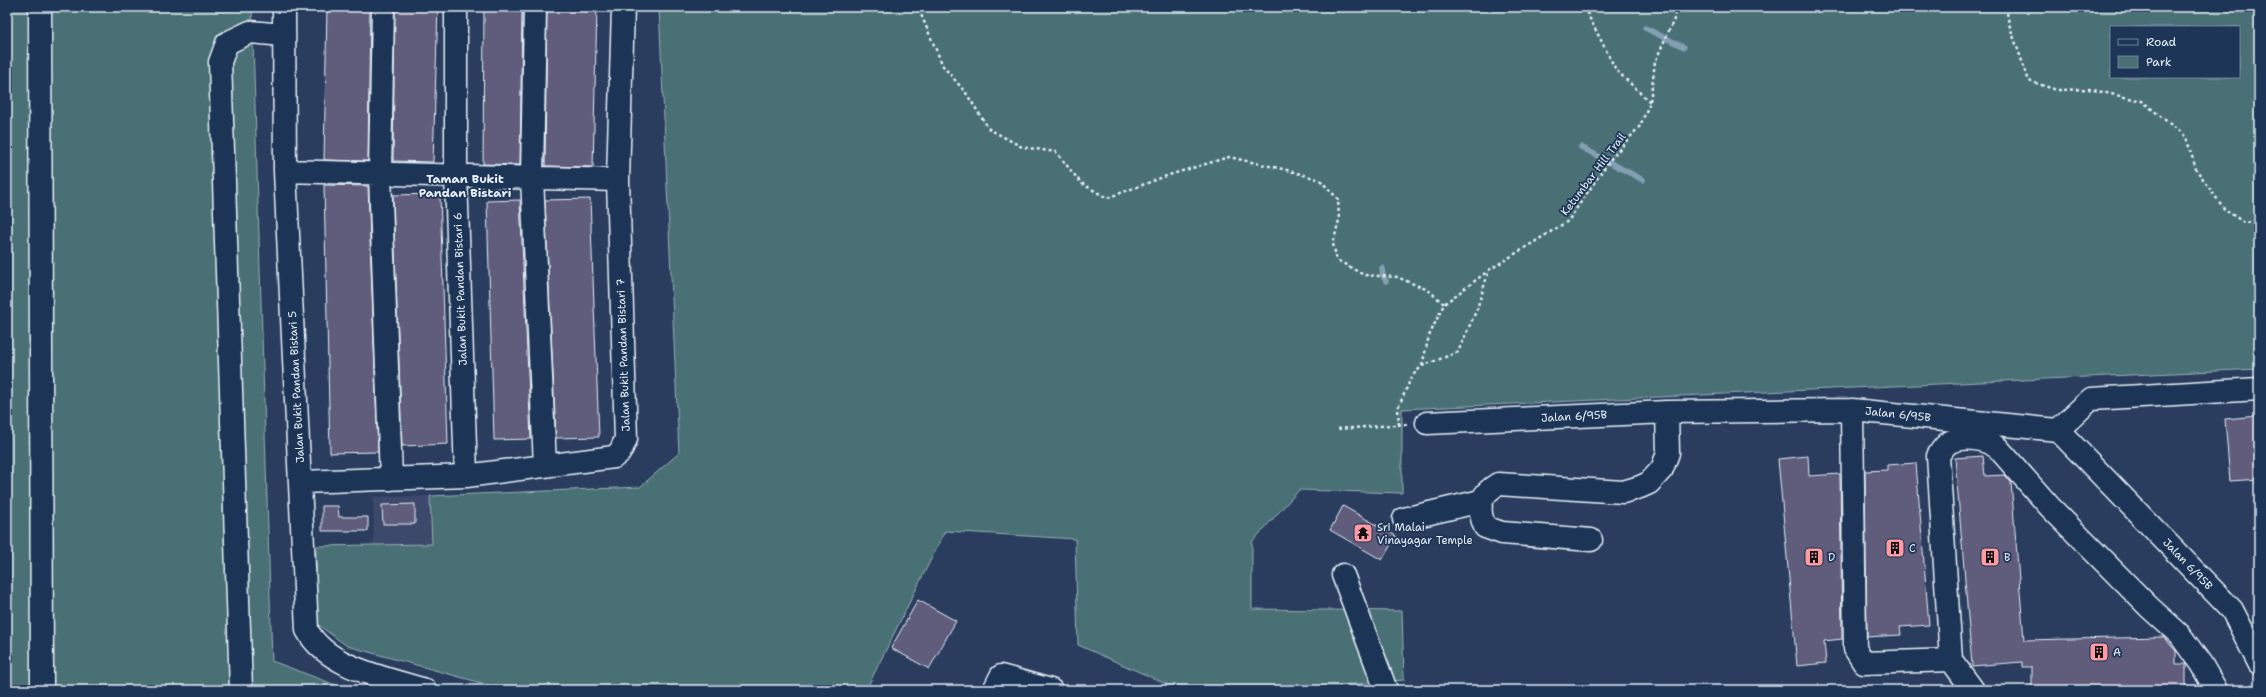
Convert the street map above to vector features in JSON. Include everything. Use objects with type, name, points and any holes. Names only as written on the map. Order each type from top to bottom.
[{"type":"street","points":[[40,7],[42,690]]},
{"type":"street","name":"Jalan Bukit Pandan Bistari 5","points":[[284,7],[284,171],[301,482],[305,619],[307,630],[312,640],[329,655],[350,666],[425,690]]},
{"type":"street","points":[[383,7],[380,174],[391,479]]},
{"type":"street","name":"Jalan Bukit Pandan Bistari 6","points":[[456,7],[456,176],[466,476]]},
{"type":"street","points":[[535,7],[532,178],[545,466]]},
{"type":"street","name":"Jalan Bukit Pandan Bistari 7","points":[[301,482],[466,476],[614,457],[620,452],[626,439],[618,180],[623,7]]},
{"type":"street","points":[[241,690],[220,62],[227,43],[250,32],[283,35]]},
{"type":"street","points":[[284,171],[618,180]]},
{"type":"street","points":[[2058,430],[2091,399],[2259,389]]},
{"type":"street","points":[[1852,410],[1855,649],[1864,663],[1951,660]]},
{"type":"street","name":"Jalan 6/95B","points":[[1427,423],[1667,412],[1852,410],[2058,430],[2232,610],[2259,663]]},
{"type":"street","points":[[1591,540],[1502,533],[1486,527],[1479,513],[1481,501],[1489,489],[1498,484],[1623,492],[1649,483],[1662,469],[1668,453],[1667,412]]},
{"type":"street","points":[[1973,690],[1951,660],[1938,456],[1945,446],[1951,442],[1979,440],[1990,442],[1998,448],[2056,512],[2144,602],[2180,635],[2201,664],[2216,690]]},
{"type":"street","points":[[1404,519],[1481,501]]},
{"type":"street","points":[[1343,575],[1386,690]]},
{"type":"street","points":[[994,690],[1001,676],[1051,690]]},
{"type":"path","points":[[913,7],[920,12],[943,66],[966,93],[989,129],[1022,146],[1056,152],[1081,183],[1107,198],[1169,175],[1229,157],[1320,180],[1338,199],[1339,220],[1333,244],[1337,260],[1364,275],[1397,277],[1428,290],[1444,304]]},
{"type":"path","points":[[1584,7],[1616,70],[1650,102]]},
{"type":"path","name":"Ketumbar Hill Trail","points":[[1422,366],[1429,336],[1444,304],[1489,270],[1568,221],[1609,161],[1640,126],[1650,102],[1655,62],[1675,17],[1674,7]]},
{"type":"path","points":[[2006,7],[2009,24],[2029,81],[2057,90],[2089,89],[2142,101],[2186,136],[2196,169],[2225,210],[2245,223],[2259,221]]},
{"type":"path","points":[[1399,425],[1398,408],[1412,376],[1422,366],[1458,352],[1477,309],[1489,270]]},
{"type":"path","points":[[1338,429],[1427,423]]},
{"type":"shaded area","points":[[430,496],[432,544],[374,545],[373,497]]},
{"type":"green space","points":[[7,7],[252,7],[272,661],[349,690],[7,690]]},
{"type":"green space","points":[[659,7],[2259,7],[2259,369],[1402,409],[1402,493],[1299,490],[1252,542],[1252,609],[1402,611],[1404,680],[1340,685],[1340,690],[1180,690],[1078,645],[1075,539],[945,531],[866,690],[507,690],[347,646],[317,624],[316,546],[432,544],[430,496],[640,487],[679,453]]},
{"type":"building","points":[[327,7],[370,7],[368,161],[324,160]]},
{"type":"building","points":[[395,7],[438,7],[433,162],[393,161]]},
{"type":"building","points":[[484,7],[522,7],[520,165],[483,164]]},
{"type":"building","points":[[547,7],[597,7],[593,167],[545,166]]},
{"type":"building","points":[[324,185],[368,186],[378,452],[330,453]]},
{"type":"building","points":[[440,194],[448,444],[402,446],[393,195]]},
{"type":"building","points":[[590,199],[599,437],[556,438],[545,200]]},
{"type":"building","points":[[520,200],[531,439],[494,440],[487,201]]},
{"type":"building","points":[[2259,416],[2259,479],[2230,481],[2225,419]]},
{"type":"building","name":"D","points":[[1808,456],[1809,476],[1840,474],[1842,639],[1824,641],[1826,663],[1797,666],[1778,459]]},
{"type":"building","points":[[1983,456],[1985,476],[2005,475],[2011,482],[2024,640],[2163,637],[2176,651],[2176,664],[2186,664],[2186,690],[2032,690],[2032,667],[2022,667],[2022,662],[1972,666],[1955,458]]},
{"type":"building","name":"C","points":[[1916,463],[1929,625],[1900,627],[1901,635],[1867,637],[1865,471],[1887,470],[1887,465]]},
{"type":"building","points":[[415,504],[415,524],[383,524],[382,505]]},
{"type":"building","points":[[322,506],[338,506],[339,517],[368,517],[368,531],[322,531]]},
{"type":"building","name":"Sri Malai Vinayagar Temple","points":[[1343,506],[1396,536],[1382,560],[1330,530]]},
{"type":"building","points":[[918,600],[956,621],[929,669],[891,648]]},
{"type":"waterway","points":[[1645,28],[1684,47]]},
{"type":"waterway","points":[[1581,147],[1643,180]]},
{"type":"waterway","points":[[1382,268],[1383,276],[1386,281]]},
{"type":"place","name":"Sri Malai Vinayagar Temple","points":[[1363,533]]},
{"type":"place","name":"C","points":[[1895,548]]},
{"type":"place","name":"D","points":[[1814,557]]},
{"type":"place","name":"B","points":[[1990,557]]},
{"type":"place","name":"A","points":[[2099,652]]},
{"type":"district","name":"Taman Bukit Pandan Bistari","points":[[465,186]]}]
